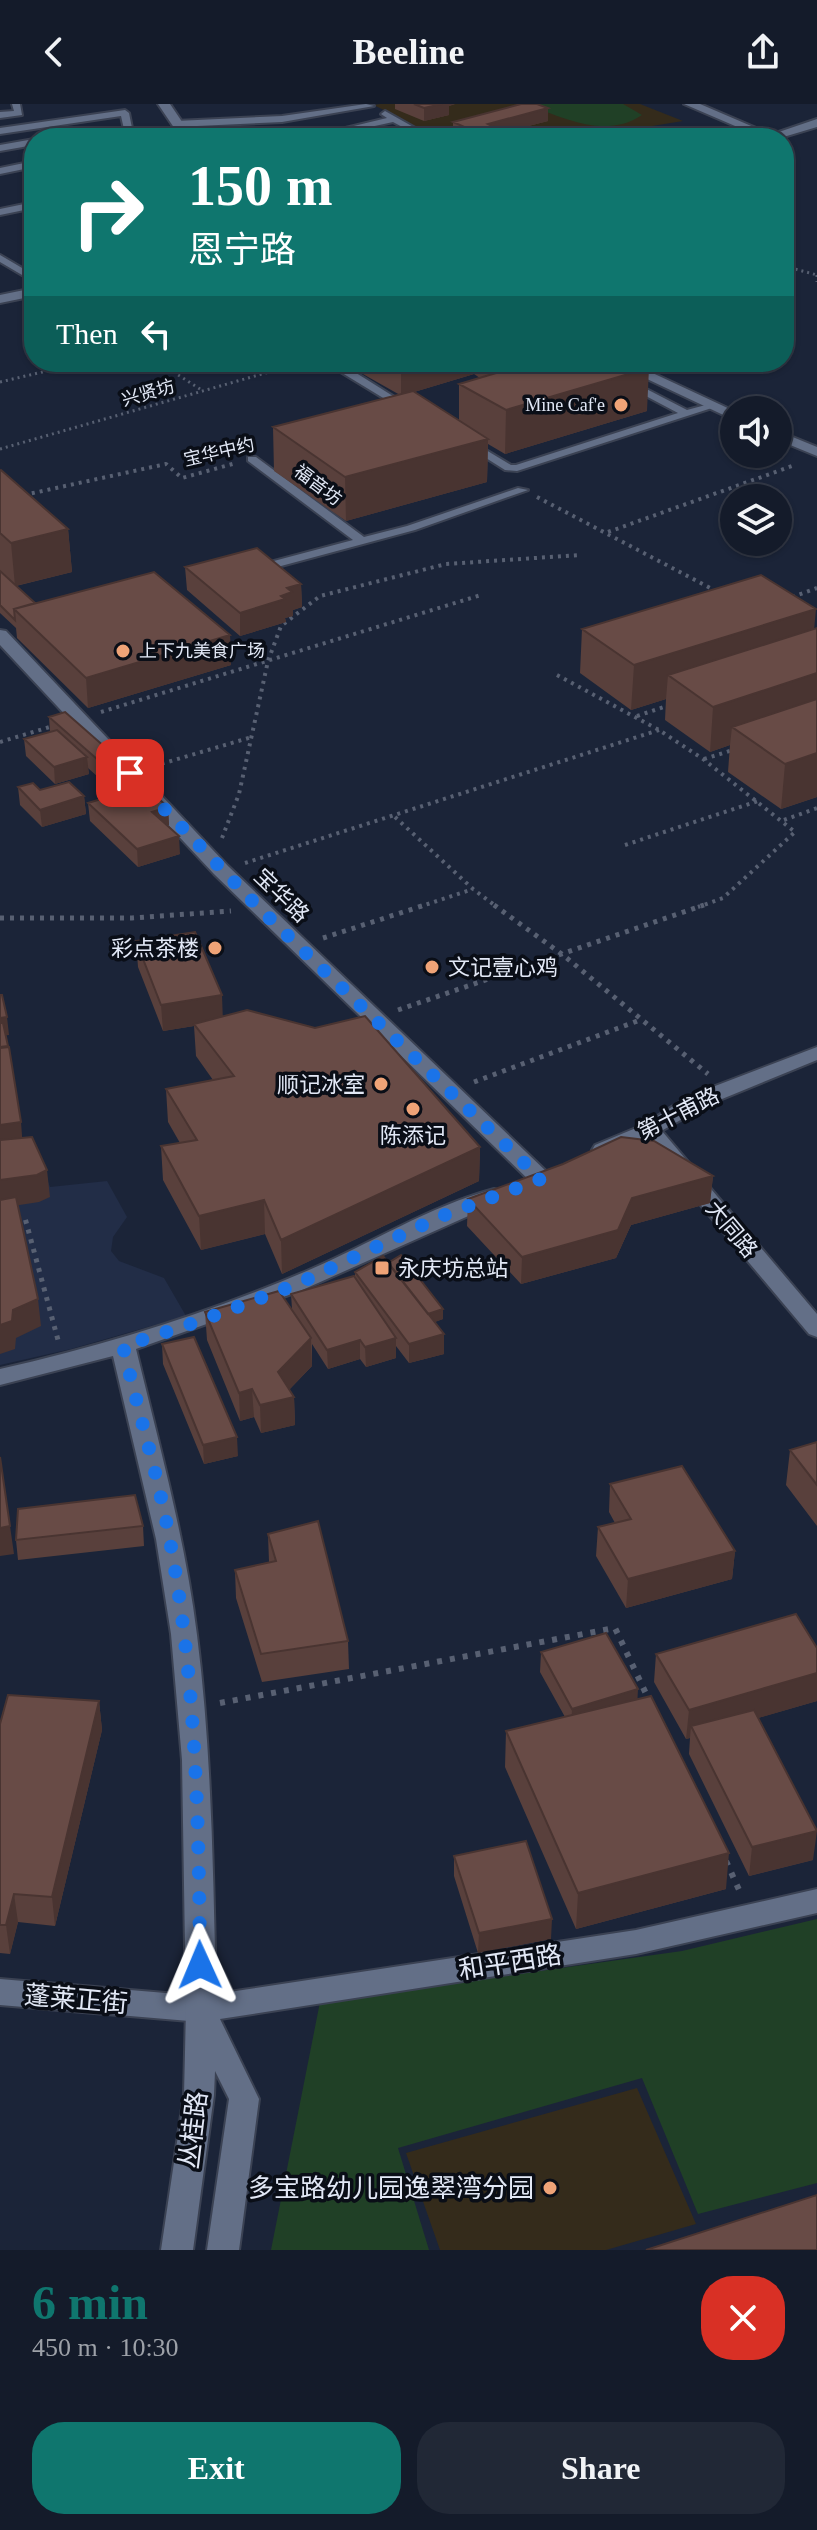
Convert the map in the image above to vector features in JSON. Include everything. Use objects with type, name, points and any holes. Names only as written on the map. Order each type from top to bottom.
[{"type":"street","points":[[164,104],[179,128]]},
{"type":"street","points":[[690,104],[746,128]]},
{"type":"street","points":[[794,130],[817,123]]},
{"type":"street","points":[[0,299],[24,294]]},
{"type":"street","points":[[625,372],[720,409]]},
{"type":"street","points":[[792,441],[817,452]]},
{"type":"street","name":"宝华路","points":[[7,635],[79,719],[217,866],[450,1091],[548,1176],[442,1216],[295,1285],[123,1346]]},
{"type":"street","name":"第十甫路","points":[[581,1160],[648,1129],[697,1101],[817,1053]]},
{"type":"street","name":"大同路","points":[[648,1129],[817,1329]]},
{"type":"street","points":[[0,1377],[123,1346]]},
{"type":"street","name":"丛桂路","points":[[123,1346],[169,1539],[184,1634],[196,1760],[201,2009],[199,2095],[177,2250]]},
{"type":"street","name":"和平西路","points":[[201,2009],[636,1942],[817,1901]]},
{"type":"street","name":"蓬莱正街","points":[[0,1992],[201,2009]]},
{"type":"street","name":"丛桂路","points":[[201,2009],[244,2099],[223,2250]]},
{"type":"lane","points":[[0,115],[19,113],[16,104]]},
{"type":"lane","points":[[176,124],[282,119],[368,105],[411,128]]},
{"type":"lane","points":[[0,131],[125,113],[128,128]]},
{"type":"lane","points":[[354,128],[395,119]]},
{"type":"lane","points":[[0,148],[24,144]]},
{"type":"lane","points":[[0,171],[24,166]]},
{"type":"lane","points":[[0,212],[24,207]]},
{"type":"lane","points":[[0,258],[24,273]]},
{"type":"lane","points":[[348,372],[417,413]]},
{"type":"lane","points":[[622,372],[683,412],[683,415]]},
{"type":"lane","points":[[456,437],[509,468],[517,468],[713,406]]},
{"type":"lane","name":"福音坊","points":[[252,459],[362,541]]},
{"type":"lane","points":[[249,571],[362,541],[522,490]]},
{"type":"path","points":[[794,269],[817,275],[817,282]]},
{"type":"path","points":[[0,382],[42,372]]},
{"type":"path","points":[[174,372],[204,391]]},
{"type":"path","name":"兴贤坊","points":[[0,449],[270,372]]},
{"type":"path","name":"宝华中约","points":[[14,498],[166,464],[182,478],[252,459]]},
{"type":"path","points":[[607,532],[802,463]]},
{"type":"path","points":[[522,490],[607,532],[665,568],[717,592]]},
{"type":"path","points":[[217,866],[239,794],[268,661],[281,626],[320,596],[446,564],[580,555]]},
{"type":"path","points":[[780,601],[817,588]]},
{"type":"path","points":[[0,742],[481,595]]},
{"type":"path","points":[[375,1018],[723,898],[795,832],[784,820],[703,759],[636,716],[557,675]]},
{"type":"path","points":[[636,716],[682,701]]},
{"type":"path","points":[[217,866],[394,816],[659,730]]},
{"type":"path","points":[[130,773],[252,737]]},
{"type":"path","points":[[703,759],[746,745]]},
{"type":"path","points":[[625,845],[758,801]]},
{"type":"path","points":[[784,820],[817,808]]},
{"type":"path","points":[[394,816],[473,889],[563,955],[726,1089]]},
{"type":"path","points":[[299,946],[473,889]]},
{"type":"path","points":[[0,918],[132,918],[260,909]]},
{"type":"path","points":[[450,1091],[640,1020]]},
{"type":"path","points":[[12,1220],[25,1218],[64,1362]]},
{"type":"path","points":[[191,1708],[615,1628],[656,1715]]},
{"type":"path","points":[[724,1858],[752,1916]]},
{"type":"shaded area","points":[[640,104],[683,121],[640,128],[419,128],[374,105]]},
{"type":"shaded area","points":[[38,1155],[50,1187],[107,1181],[127,1217],[113,1237],[111,1251],[119,1261],[164,1278],[186,1316],[71,1349],[0,1365],[0,1159]]},
{"type":"shaded area","name":"多宝路幼儿园逸翠湾分园","points":[[637,2088],[696,2224],[606,2250],[440,2250],[406,2153]]},
{"type":"green space","points":[[623,104],[642,115],[614,126],[600,126],[572,121],[531,106]]},
{"type":"green space","points":[[817,1919],[817,2183],[698,2214],[642,2078],[398,2148],[429,2250],[271,2250],[320,2002],[682,1951]]},
{"type":"building","points":[[414,104],[442,104],[424,108]]},
{"type":"building","points":[[521,104],[548,108],[488,124],[493,128],[466,128],[453,122]]},
{"type":"building","points":[[499,372],[635,372],[506,410],[459,384]]},
{"type":"building","points":[[413,391],[488,439],[345,477],[273,427]]},
{"type":"building","points":[[1,470],[68,529],[11,543],[0,533]]},
{"type":"building","points":[[257,548],[301,584],[287,588],[292,592],[281,596],[285,599],[240,613],[185,567]]},
{"type":"building","points":[[0,571],[35,603],[14,609],[15,620],[0,605]]},
{"type":"building","points":[[154,572],[230,635],[86,678],[14,609]]},
{"type":"building","points":[[761,575],[816,609],[634,665],[582,629]]},
{"type":"building","points":[[817,628],[817,673],[713,707],[668,675]]},
{"type":"building","points":[[817,699],[817,753],[785,764],[732,727]]},
{"type":"building","points":[[65,712],[122,762],[106,767],[49,717]]},
{"type":"building","points":[[57,730],[87,757],[54,767],[24,739]]},
{"type":"building","points":[[69,782],[84,796],[40,810],[18,787],[33,783],[40,790]]},
{"type":"building","points":[[144,786],[168,807],[152,812],[179,836],[137,849],[88,803]]},
{"type":"building","points":[[195,932],[222,995],[161,1005],[136,941]]},
{"type":"building","points":[[2,995],[7,1017],[0,1018]]},
{"type":"building","points":[[247,1010],[315,1028],[365,1016],[480,1147],[281,1240],[264,1200],[199,1216],[161,1146],[197,1140],[166,1089],[234,1076],[194,1024]]},
{"type":"building","points":[[0,1023],[3,1023],[8,1046],[0,1047]]},
{"type":"building","points":[[9,1047],[21,1122],[0,1125],[0,1048]]},
{"type":"building","points":[[32,1137],[47,1170],[37,1175],[0,1180],[0,1140]]},
{"type":"building","points":[[621,1137],[654,1141],[713,1176],[632,1198],[618,1230],[522,1257],[468,1199],[563,1164]]},
{"type":"building","points":[[16,1197],[38,1299],[13,1310],[12,1321],[0,1325],[0,1200]]},
{"type":"building","points":[[401,1255],[443,1309],[428,1314],[388,1263]]},
{"type":"building","points":[[383,1256],[444,1334],[409,1344],[355,1272]]},
{"type":"building","points":[[354,1276],[396,1338],[365,1347],[360,1340],[327,1350],[291,1294]]},
{"type":"building","points":[[279,1291],[311,1338],[278,1372],[294,1397],[260,1405],[252,1389],[239,1393],[205,1312]]},
{"type":"building","points":[[194,1337],[237,1437],[203,1445],[162,1344]]},
{"type":"building","points":[[817,1442],[817,1485],[790,1450]]},
{"type":"building","points":[[0,1457],[10,1526],[0,1528]]},
{"type":"building","points":[[682,1466],[735,1551],[628,1579],[598,1527],[631,1519],[610,1484]]},
{"type":"building","points":[[135,1495],[143,1526],[16,1540],[18,1509]]},
{"type":"building","points":[[318,1521],[348,1641],[261,1654],[235,1570],[276,1561],[268,1534]]},
{"type":"building","points":[[796,1614],[817,1648],[817,1673],[689,1710],[656,1654]]},
{"type":"building","points":[[606,1633],[638,1689],[572,1709],[541,1652]]},
{"type":"building","points":[[8,1695],[99,1701],[52,1897],[14,1894],[6,1925],[0,1925],[0,1724]]},
{"type":"building","points":[[651,1696],[729,1853],[578,1893],[506,1731]]},
{"type":"building","points":[[754,1710],[817,1831],[752,1847],[691,1726]]},
{"type":"building","points":[[526,1841],[552,1919],[479,1933],[454,1856]]},
{"type":"building","points":[[817,2195],[817,2250],[646,2250]]},
{"type":"place","name":"Mine Caf'e","points":[[621,405]]},
{"type":"place","name":"上下九美食广场","points":[[123,651]]},
{"type":"place","name":"彩点茶楼","points":[[215,948]]},
{"type":"place","name":"文记壹心鸡","points":[[432,967]]},
{"type":"place","name":"顺记冰室","points":[[381,1084]]},
{"type":"place","name":"陈添记","points":[[413,1109]]},
{"type":"place","name":"永庆坊总站","points":[[382,1268]]},
{"type":"place","name":"多宝路幼儿园逸翠湾分园","points":[[550,2188]]},
{"type":"route","points":[[130,773],[260,909],[541,1179],[442,1216],[295,1285],[123,1346],[169,1539],[184,1634],[196,1760],[200,1965]]}]
